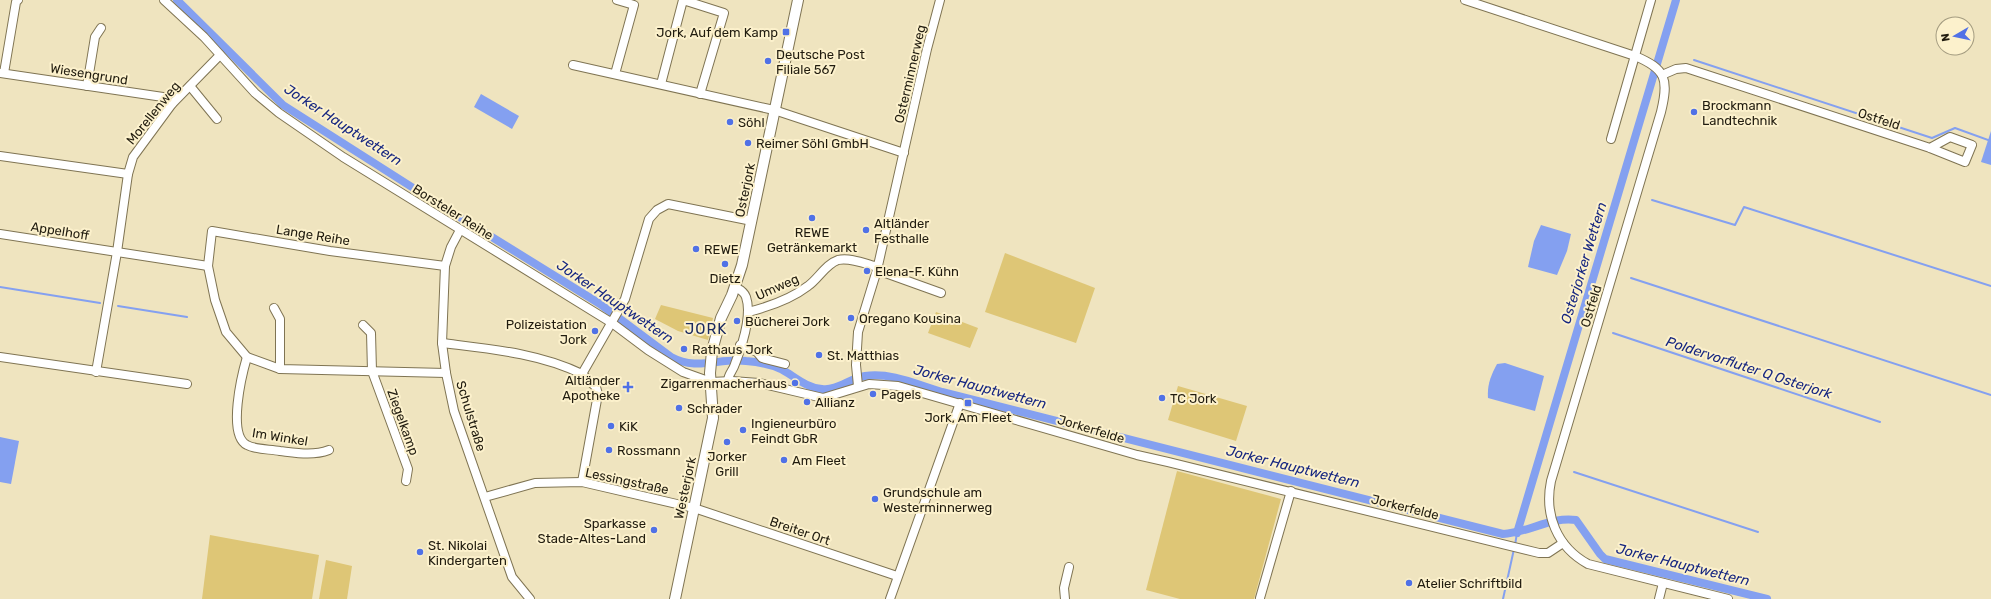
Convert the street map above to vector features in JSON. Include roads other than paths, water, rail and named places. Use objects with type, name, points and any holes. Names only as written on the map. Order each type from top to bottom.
[{"type":"main road","name":"Osterjork","points":[[711,382],[710,363],[721,318],[742,265],[798,0]]},
{"type":"main road","name":"Westerjork","points":[[675,599],[713,418],[711,382]]},
{"type":"street","points":[[2,73],[16,2],[18,0]]},
{"type":"street","name":"Borsteler Reihe","points":[[164,0],[220,55],[255,93],[279,113],[343,157],[460,230],[614,318],[672,366],[711,382]]},
{"type":"street","points":[[615,74],[634,5],[617,0]]},
{"type":"street","points":[[661,84],[683,0],[724,13],[700,94]]},
{"type":"street","name":"Osterminnerweg","points":[[858,385],[856,374],[856,346],[858,332],[877,268],[927,49],[940,0]]},
{"type":"street","points":[[1465,0],[1635,56],[1650,63],[1661,74]]},
{"type":"street","points":[[1611,139],[1651,0]]},
{"type":"street","points":[[87,86],[95,37],[101,28]]},
{"type":"street","name":"Morellenweg","points":[[117,252],[128,174],[133,157],[172,104],[220,55]]},
{"type":"street","points":[[573,65],[774,110],[904,153]]},
{"type":"street","name":"Ostfeld","points":[[1563,543],[1555,530],[1550,515],[1548,502],[1551,481],[1661,112],[1665,91],[1661,74],[1676,69],[1686,68],[1930,148],[1965,162],[1972,145],[1950,137],[1930,148]]},
{"type":"street","name":"Wiesengrund","points":[[2,73],[163,97],[172,104]]},
{"type":"street","points":[[190,86],[217,119]]},
{"type":"street","points":[[0,156],[128,174]]},
{"type":"street","points":[[582,374],[628,294],[649,219],[657,210],[668,204],[752,221]]},
{"type":"street","name":"Lange Reihe","points":[[248,357],[226,332],[215,300],[208,266],[212,230],[330,251],[445,266]]},
{"type":"street","name":"Schulstraße","points":[[460,230],[451,247],[445,266],[442,343],[446,373],[454,411],[512,577],[530,599]]},
{"type":"street","name":"Appelhoff","points":[[0,234],[208,266]]},
{"type":"street","points":[[96,372],[117,252]]},
{"type":"street","name":"Umweg","points":[[748,312],[765,307],[807,287],[832,263],[838,260],[847,259],[877,268]]},
{"type":"street","points":[[877,268],[941,293]]},
{"type":"street","points":[[728,381],[729,374],[736,361],[746,327],[748,312],[746,296],[742,290],[734,287]]},
{"type":"street","points":[[274,308],[280,319],[280,368]]},
{"type":"street","name":"Ziegelkamp","points":[[363,325],[371,333],[372,371],[408,469],[406,481]]},
{"type":"street","points":[[442,343],[515,352],[571,369],[582,374],[596,387],[598,394],[582,482]]},
{"type":"street","points":[[740,345],[757,352],[762,358],[785,364]]},
{"type":"street","points":[[0,357],[187,384]]},
{"type":"street","points":[[248,357],[280,368],[446,373]]},
{"type":"street","name":"Im Winkel","points":[[248,357],[242,374],[238,398],[237,421],[240,439],[246,445],[265,449],[318,454],[328,450]]},
{"type":"street","points":[[711,382],[728,381],[760,383],[823,398],[837,395],[858,385]]},
{"type":"street","name":"Jorkerfelde","points":[[858,385],[881,384],[898,386],[1137,455],[1542,553],[1548,553],[1563,543]]},
{"type":"street","points":[[890,599],[960,403]]},
{"type":"street","name":"Lessingstraße","points":[[485,497],[535,483],[582,482],[694,508]]},
{"type":"street","points":[[1260,598],[1290,491]]},
{"type":"street","name":"Breiter Ort","points":[[694,508],[898,576]]},
{"type":"street","points":[[1563,543],[1576,557],[1594,566],[1728,599]]},
{"type":"street","points":[[1065,599],[1064,588],[1069,567]]},
{"type":"street","points":[[1659,599],[1663,583]]},
{"type":"water","points":[[481,94],[519,116],[512,129],[474,107]]},
{"type":"water","points":[[1991,131],[1991,165],[1981,162]]},
{"type":"water","points":[[1541,225],[1571,234],[1567,251],[1557,275],[1528,267],[1534,241]]},
{"type":"water","points":[[1505,363],[1544,376],[1535,411],[1488,398],[1491,376],[1497,364]]},
{"type":"water","points":[[0,437],[19,441],[11,484],[0,482]]},
{"type":"waterway","name":"Jorker Hauptwettern","points":[[177,0],[283,105],[600,304],[671,357],[681,361],[699,364],[750,361],[781,369],[800,381],[822,389],[833,388],[859,377],[875,375],[894,377],[942,392],[1503,534],[1522,531],[1558,520],[1576,520],[1605,559],[1767,599]]},
{"type":"waterway","name":"Osterjorker Wettern","points":[[1517,533],[1676,0]]},
{"type":"waterway","points":[[1694,60],[1932,138],[1955,128],[1991,141]]},
{"type":"waterway","points":[[1652,200],[1735,225],[1744,207],[1991,286]]},
{"type":"waterway","points":[[1631,278],[1991,395]]},
{"type":"waterway","points":[[0,287],[100,303]]},
{"type":"waterway","points":[[118,306],[187,317]]},
{"type":"waterway","name":"Poldervorfluter Q Osterjork","points":[[1613,333],[1880,422]]},
{"type":"waterway","points":[[1574,472],[1758,532]]},
{"type":"waterway","points":[[1515,545],[1517,533]]},
{"type":"waterway","points":[[1503,599],[1514,549]]},
{"type":"place","name":"Jork, Auf dem Kamp","points":[[786,32]]},
{"type":"place","name":"Deutsche Post Filiale 567","points":[[768,61]]},
{"type":"place","name":"Brockmann Landtechnik","points":[[1694,112]]},
{"type":"place","name":"Söhl","points":[[730,122]]},
{"type":"place","name":"Reimer Söhl GmbH","points":[[748,143]]},
{"type":"place","name":"REWE Getränkemarkt","points":[[812,218]]},
{"type":"place","name":"Altländer Festhalle","points":[[866,230]]},
{"type":"place","name":"REWE","points":[[696,249]]},
{"type":"place","name":"Dietz","points":[[725,264]]},
{"type":"place","name":"Elena-F. Kühn","points":[[867,271]]},
{"type":"place","name":"Oregano Kousina","points":[[851,318]]},
{"type":"place","name":"Bücherei Jork","points":[[737,321]]},
{"type":"place","name":"Polizeistation Jork","points":[[595,331]]},
{"type":"place","name":"Rathaus Jork","points":[[684,349]]},
{"type":"place","name":"St. Matthias","points":[[819,355]]},
{"type":"place","name":"Zigarrenmacherhaus","points":[[795,383]]},
{"type":"place","name":"Altländer Apotheke","points":[[628,387]]},
{"type":"place","name":"Pagels","points":[[873,394]]},
{"type":"place","name":"TC Jork","points":[[1162,398]]},
{"type":"place","name":"Allianz","points":[[807,402]]},
{"type":"place","name":"Jork, Am Fleet","points":[[968,403]]},
{"type":"place","name":"Schrader","points":[[679,408]]},
{"type":"place","name":"KiK","points":[[611,426]]},
{"type":"place","name":"Ingieneurbüro Feindt GbR","points":[[743,430]]},
{"type":"place","name":"Jorker Grill","points":[[727,442]]},
{"type":"place","name":"Rossmann","points":[[609,450]]},
{"type":"place","name":"Am Fleet","points":[[784,460]]},
{"type":"place","name":"Grundschule am Westerminnerweg","points":[[875,499]]},
{"type":"place","name":"Sparkasse Stade-Altes-Land","points":[[654,530]]},
{"type":"place","name":"St. Nikolai Kindergarten","points":[[420,552]]},
{"type":"place","name":"Atelier Schriftbild","points":[[1409,583]]},
{"type":"district","name":"JORK","points":[[706,329]]}]
